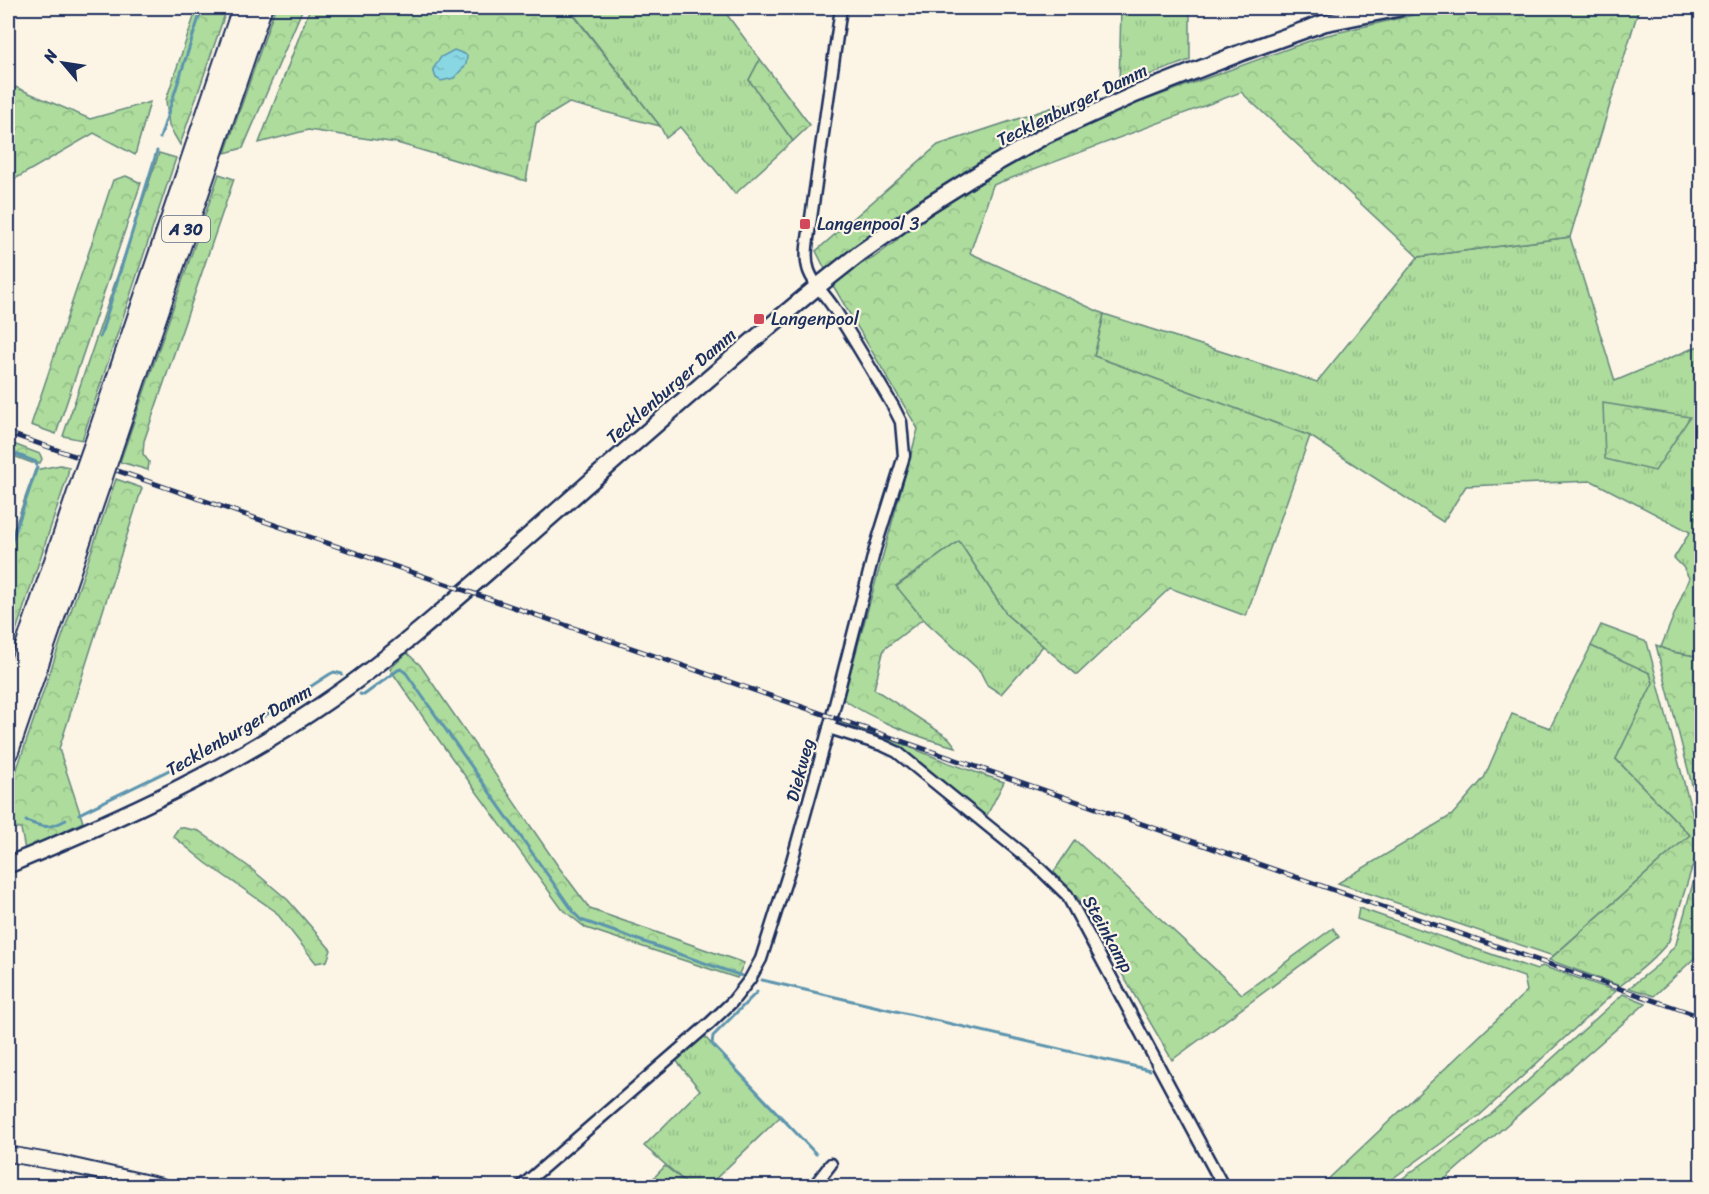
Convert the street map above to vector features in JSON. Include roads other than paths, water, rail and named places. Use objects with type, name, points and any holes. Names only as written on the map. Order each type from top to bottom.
[{"type":"highway","name":"A 30","points":[[103,447],[243,8]]},
{"type":"highway","name":"A 30","points":[[8,751],[92,479],[261,8]]},
{"type":"highway","name":"A 30","points":[[8,700],[92,479]]},
{"type":"main road","name":"Tecklenburger Damm","points":[[8,865],[82,834],[223,766],[282,732],[331,699],[414,635],[817,287],[860,253],[927,206],[986,169],[1046,135],[1136,94],[1243,52],[1324,24],[1399,8]]},
{"type":"street","points":[[817,287],[808,271],[807,251],[841,8]]},
{"type":"street","name":"Diekweg","points":[[522,1186],[711,1023],[750,980],[761,959],[829,728],[875,549],[904,456],[901,422],[893,406],[833,306],[817,287]]},
{"type":"street","name":"Steinkamp","points":[[829,728],[897,752],[1036,865],[1067,895],[1223,1186]]},
{"type":"street","points":[[8,1154],[162,1186]]},
{"type":"street","points":[[814,1186],[831,1164]]},
{"type":"water","points":[[454,50],[467,55],[466,65],[454,78],[441,81],[436,78],[433,69],[441,57]]},
{"type":"waterway","points":[[160,138],[202,8]]},
{"type":"waterway","points":[[100,337],[157,151]]},
{"type":"waterway","points":[[8,451],[36,462],[37,467],[8,553]]},
{"type":"waterway","points":[[360,694],[364,695],[398,670],[401,669],[406,673],[581,920],[742,976]]},
{"type":"waterway","points":[[79,814],[202,753],[251,725],[330,674],[334,672],[342,674]]},
{"type":"waterway","points":[[26,821],[46,826],[66,820]]},
{"type":"waterway","points":[[762,980],[1150,1070]]},
{"type":"waterway","points":[[757,992],[713,1036],[712,1044],[816,1154]]},
{"type":"railway","points":[[8,433],[1702,1017]]},
{"type":"place","name":"Langenpool 3","points":[[805,224]]},
{"type":"place","name":"Langenpool","points":[[759,319]]}]
